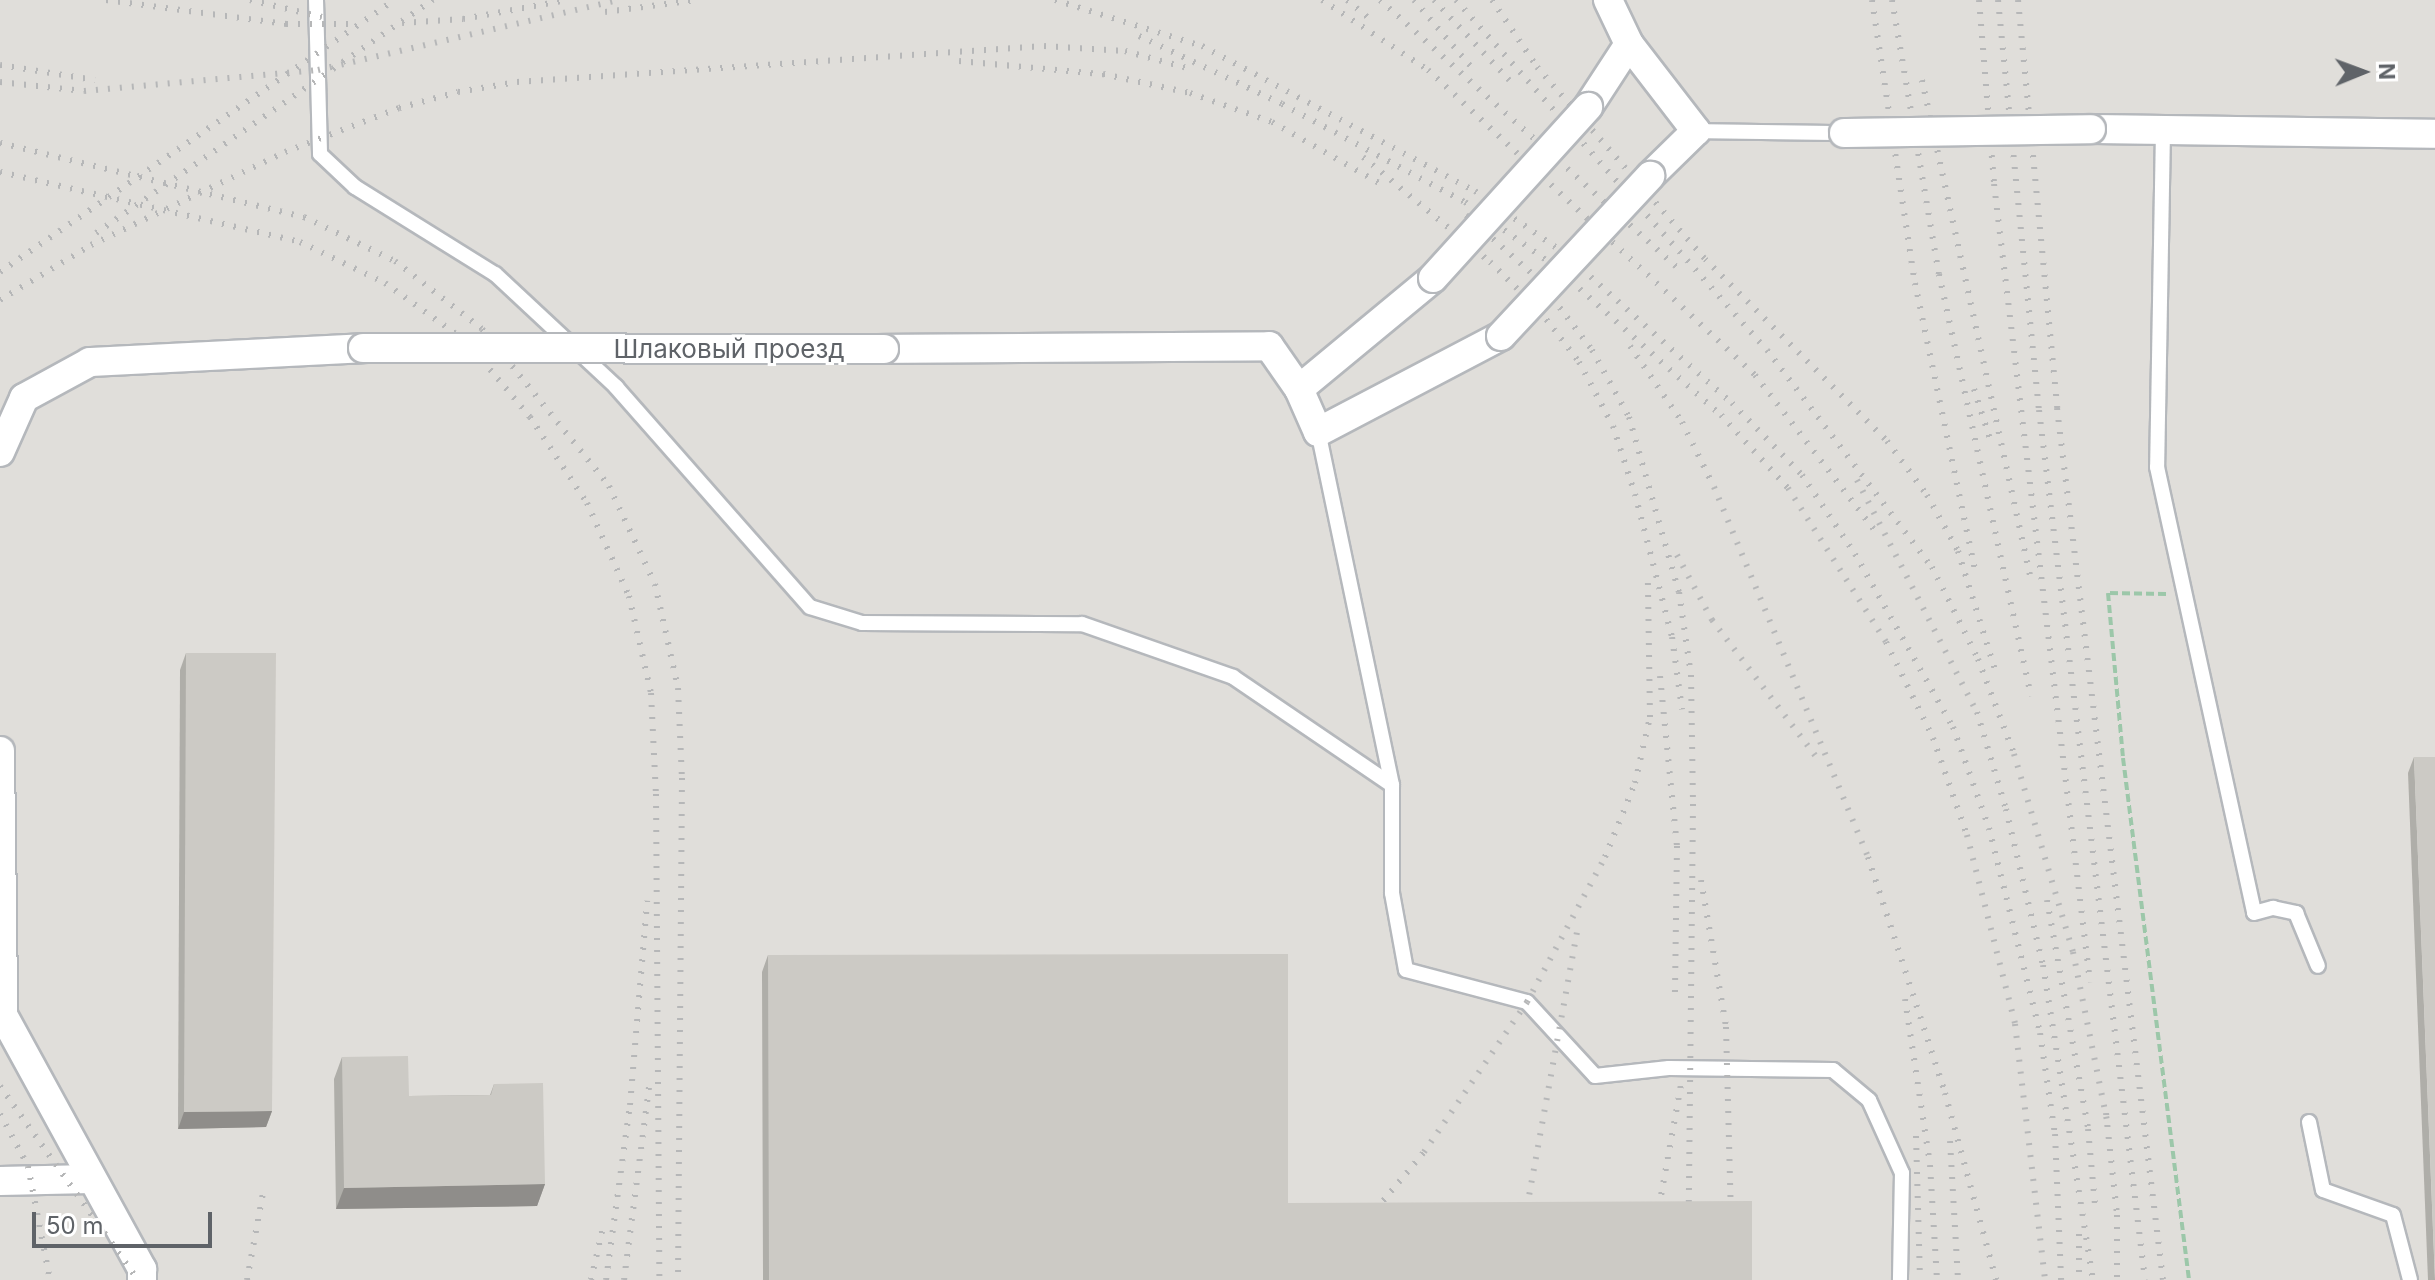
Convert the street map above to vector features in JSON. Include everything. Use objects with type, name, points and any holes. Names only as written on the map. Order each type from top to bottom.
[{"type":"street","points":[[1318,432],[1501,336],[1696,131],[1629,44],[1608,0]]},
{"type":"street","points":[[1299,389],[1433,278],[1588,107],[1629,44]]},
{"type":"street","points":[[1844,133],[2091,129],[2435,134]]},
{"type":"street","name":"Шлаковый проезд","points":[[0,452],[24,398],[90,362],[363,348],[1269,346],[1299,389],[1318,432]]},
{"type":"street","points":[[0,751],[3,1015],[142,1269],[142,1280]]},
{"type":"street","points":[[0,1181],[91,1179]]},
{"type":"lane","points":[[316,0],[320,154],[355,187],[495,274],[616,387],[810,607],[862,623],[1082,624],[1233,677],[1392,785]]},
{"type":"lane","points":[[2163,130],[2157,467],[2254,913],[2273,908],[2296,913],[2318,966]]},
{"type":"lane","points":[[1696,131],[1844,133]]},
{"type":"lane","points":[[1318,432],[1392,785],[1392,893],[1406,970],[1527,1002],[1595,1076],[1669,1068],[1833,1070],[1869,1100],[1902,1173],[1900,1280]]},
{"type":"lane","points":[[2309,1122],[2323,1190],[2393,1215],[2410,1280]]},
{"type":"path","points":[[2185,594],[2108,593],[2123,758],[2189,1280]]},
{"type":"shaded area","points":[[0,0],[2435,0],[2435,1280],[0,1280]]},
{"type":"building","points":[[186,653],[276,653],[272,1111],[184,1112]]},
{"type":"building","points":[[2414,757],[2435,757],[2435,1279]]},
{"type":"building","points":[[1288,954],[1288,1203],[1752,1201],[1752,1280],[769,1280],[768,955]]},
{"type":"building","points":[[408,1056],[409,1096],[491,1095],[494,1084],[543,1083],[545,1184],[344,1188],[342,1057]]},
{"type":"railway","points":[[106,0],[286,24],[358,24]]},
{"type":"railway","points":[[250,0],[322,17]]},
{"type":"railway","points":[[0,272],[394,0]]},
{"type":"railway","points":[[96,233],[433,0]]},
{"type":"railway","points":[[402,23],[463,19],[568,0]]},
{"type":"railway","points":[[0,82],[84,91],[318,70],[618,0]]},
{"type":"railway","points":[[605,12],[696,0]]},
{"type":"railway","points":[[1055,0],[1202,46],[1475,191],[1564,253],[1732,403],[1802,475],[1855,554],[1953,727],[1989,828],[2040,1033],[2055,1134],[2061,1280]]},
{"type":"railway","points":[[1322,0],[1428,70],[1755,375],[1876,532]]},
{"type":"railway","points":[[1347,0],[1374,23]]},
{"type":"railway","points":[[1380,0],[1678,268]]},
{"type":"railway","points":[[1414,0],[1472,68]]},
{"type":"railway","points":[[1434,0],[1509,80]]},
{"type":"railway","points":[[1456,0],[1767,350],[1932,567],[1978,659],[2014,754],[2073,952],[2107,1121]]},
{"type":"railway","points":[[1492,0],[1537,67],[1705,259],[1887,441],[1927,495],[1958,551],[1996,673]]},
{"type":"railway","points":[[1872,0],[1915,283],[1976,575]]},
{"type":"railway","points":[[1892,0],[1939,274],[2031,696]]},
{"type":"railway","points":[[1979,0],[1994,184],[2090,982]]},
{"type":"railway","points":[[1998,0],[2039,410],[2145,1280]]},
{"type":"railway","points":[[2018,0],[2057,408],[2163,1280]]},
{"type":"railway","points":[[1139,36],[1282,104],[1465,202],[1553,265],[1721,415],[1788,488],[1886,642],[1933,738],[1967,835],[2015,1024],[2045,1280]]},
{"type":"railway","points":[[0,300],[91,245],[285,152],[399,108],[458,92],[517,82],[1044,46],[1125,51],[1187,68]]},
{"type":"railway","points":[[959,61],[1103,74],[1190,93],[1272,122],[1379,183]]},
{"type":"railway","points":[[0,65],[95,80]]},
{"type":"railway","points":[[1922,80],[2031,580]]},
{"type":"railway","points":[[0,143],[304,217],[395,261],[482,329],[609,486],[655,584],[678,688],[682,778],[678,1280]]},
{"type":"railway","points":[[1363,157],[1490,262],[1539,310],[1579,362],[1613,426],[1635,494],[1672,637],[1682,709]]},
{"type":"railway","points":[[0,172],[300,242],[385,283],[467,342],[530,417],[587,503],[629,596],[651,693],[656,794],[659,1280]]},
{"type":"railway","points":[[1466,215],[1538,279],[1592,350],[1629,417],[1679,592],[1691,675],[1693,804],[1689,1218]]},
{"type":"railway","points":[[1630,346],[1682,422],[1714,487],[1868,857],[1945,1093],[1996,1280]]},
{"type":"railway","points":[[1974,389],[1991,442]]},
{"type":"railway","points":[[1857,480],[1977,712],[2006,809],[2043,965],[2093,1280]]},
{"type":"railway","points":[[1677,555],[1712,620],[1820,762]]},
{"type":"railway","points":[[1368,1219],[1424,1152],[1527,1002],[1605,857],[1635,783],[1650,717],[1648,583]]},
{"type":"railway","points":[[1660,676],[1677,846],[1675,995]]},
{"type":"railway","points":[[1701,880],[1726,1027],[1731,1218]]},
{"type":"railway","points":[[2047,900],[2088,1129],[2095,1204]]},
{"type":"railway","points":[[606,1280],[630,1105],[647,901]]},
{"type":"railway","points":[[1525,1218],[1577,932]]},
{"type":"railway","points":[[1905,999],[1930,1165],[1937,1280]]},
{"type":"railway","points":[[1657,1218],[1682,1079]]},
{"type":"railway","points":[[624,1280],[650,1081]]},
{"type":"railway","points":[[0,1086],[138,1280]]},
{"type":"railway","points":[[2106,1113],[2117,1215],[2117,1280]]},
{"type":"railway","points":[[0,1114],[28,1166],[50,1280]]},
{"type":"railway","points":[[1916,1136],[1920,1280]]},
{"type":"railway","points":[[1950,1141],[1958,1280]]},
{"type":"railway","points":[[247,1280],[263,1193]]},
{"type":"railway","points":[[591,1280],[603,1227]]},
{"type":"railway","points":[[2079,1234],[2079,1280]]}]
